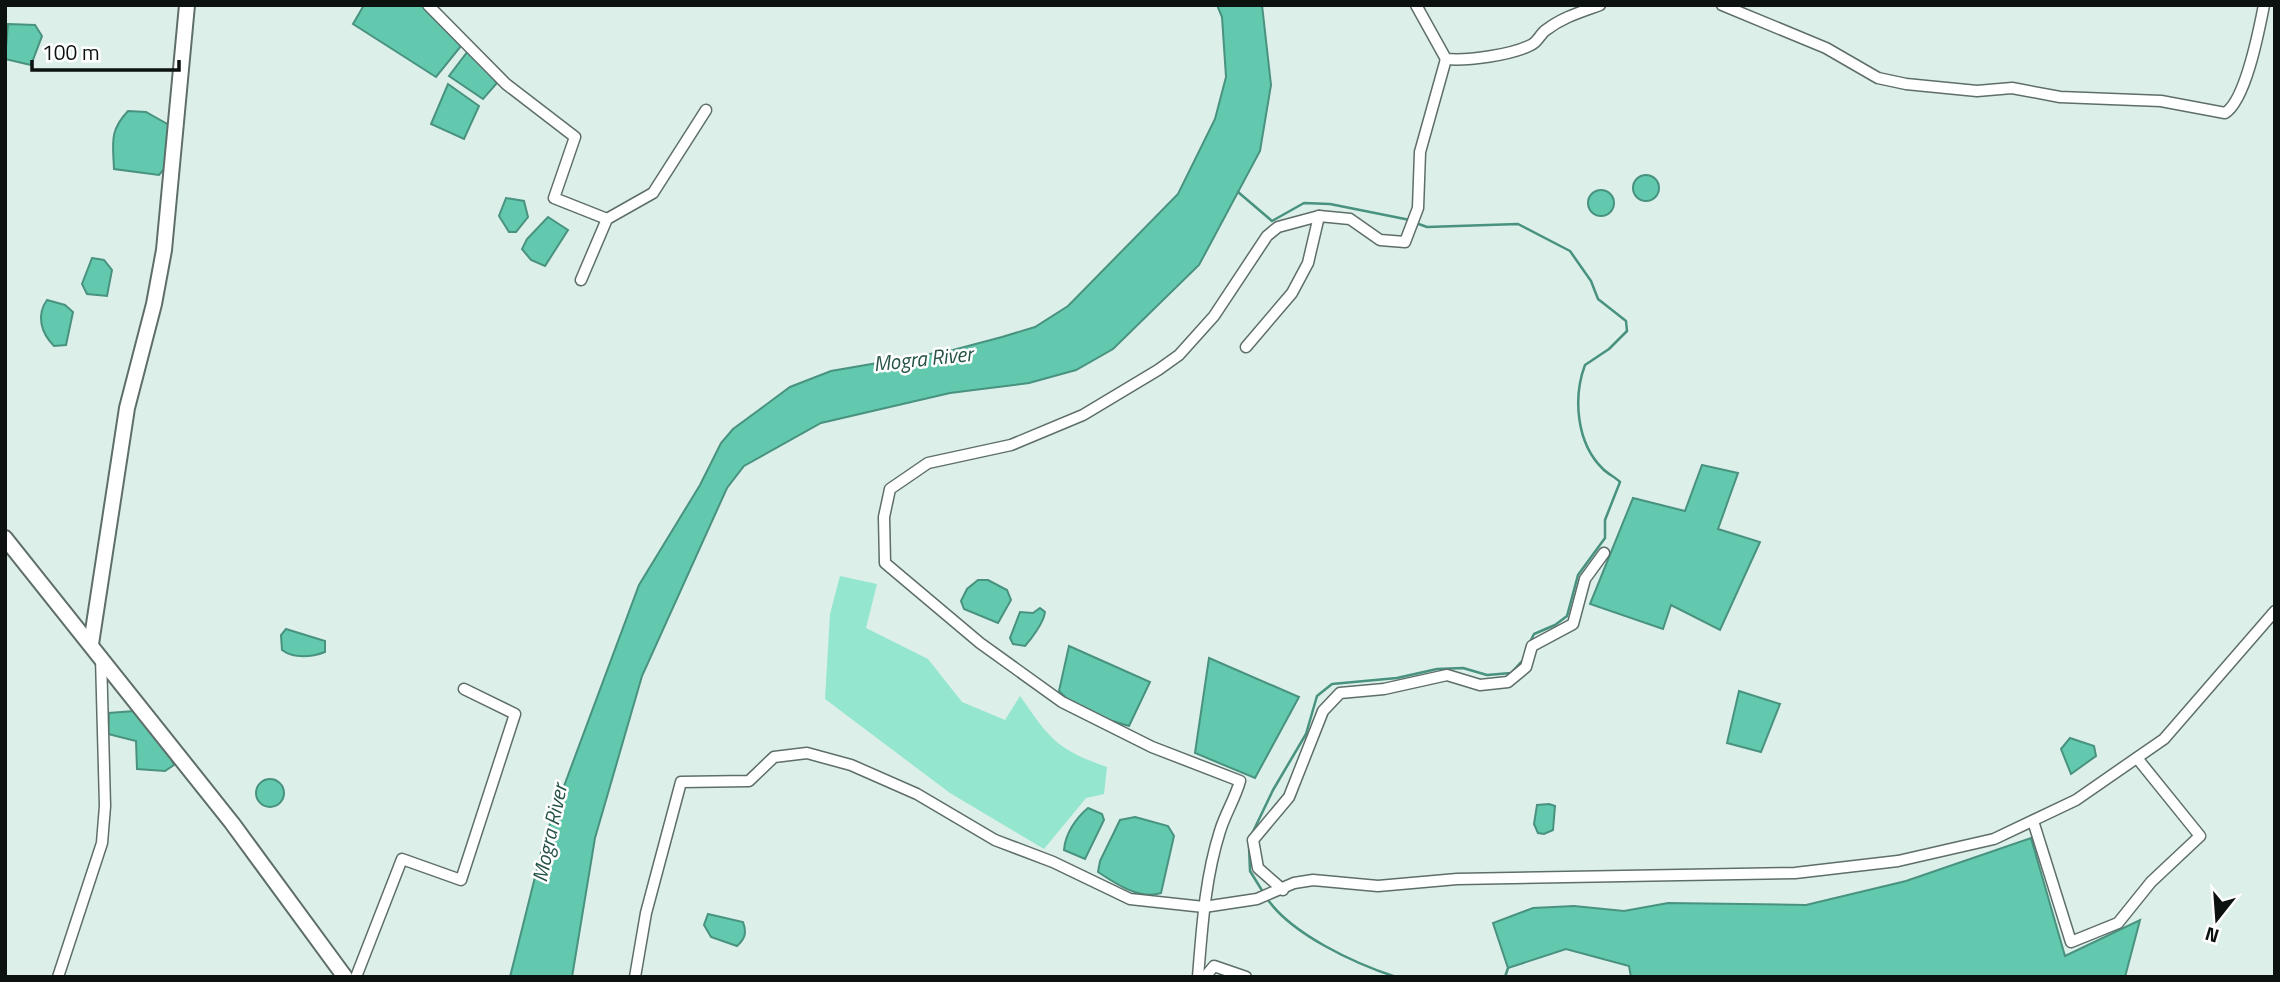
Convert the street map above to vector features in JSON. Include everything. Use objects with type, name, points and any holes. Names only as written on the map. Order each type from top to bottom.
[{"type":"street","points":[[58,977],[102,843],[105,806],[96,650],[127,408],[154,304],[164,250],[187,5]]},
{"type":"street","points":[[428,5],[506,84],[575,137],[554,198],[607,219]]},
{"type":"street","points":[[1198,977],[1204,907],[1220,830],[1240,781],[1099,722],[1062,702],[980,643],[885,563],[884,517],[890,489],[928,463],[1011,445],[1083,415],[1158,370],[1179,355],[1214,316],[1267,236],[1279,227],[1319,216],[1350,219],[1380,240],[1405,242],[1418,208],[1420,152],[1446,59],[1416,5]]},
{"type":"street","points":[[1446,59],[1461,60],[1514,52],[1535,43],[1543,32],[1564,18],[1600,5]]},
{"type":"street","points":[[1722,5],[1806,39],[1878,78],[1906,84],[1978,91],[2012,88],[2060,97],[2161,102],[2225,113],[2232,108],[2244,79],[2264,5]]},
{"type":"street","points":[[580,280],[607,219],[653,193],[706,110]]},
{"type":"street","points":[[1246,347],[1292,293],[1308,263],[1319,216]]},
{"type":"street","points":[[5,538],[232,823],[345,977]]},
{"type":"street","points":[[1283,890],[1258,867],[1253,840],[1290,797],[1323,711],[1331,702],[1340,693],[1384,689],[1447,675],[1480,685],[1508,682],[1526,667],[1532,646],[1573,624],[1585,579],[1604,553]]},
{"type":"street","points":[[635,977],[646,913],[681,782],[749,781],[775,758],[807,753],[851,765],[917,794],[995,840],[1053,862],[1130,899],[1204,907],[1258,899],[1294,883],[1313,880],[1378,886],[1457,879],[1795,873],[1910,859],[1994,839],[2076,800],[2164,739],[2275,611]]},
{"type":"street","points":[[356,977],[402,859],[461,880],[515,714],[464,689]]},
{"type":"street","points":[[2033,821],[2071,942],[2119,923],[2151,883],[2200,836],[2137,758]]},
{"type":"street","points":[[1205,977],[1214,966],[1246,977]]},
{"type":"shaded area","points":[[840,576],[877,584],[866,628],[928,659],[962,702],[1005,720],[1020,696],[1056,741],[1076,755],[1107,767],[1104,794],[1086,798],[1044,849],[950,793],[825,699],[830,614]]},
{"type":"water","points":[[364,5],[421,5],[441,22],[461,46],[436,77],[353,24]]},
{"type":"water","name":"Mogra River","points":[[1217,5],[1262,5],[1271,85],[1260,151],[1199,265],[1113,349],[1076,370],[1029,383],[950,393],[821,423],[744,466],[727,488],[642,676],[595,838],[572,977],[510,977],[545,837],[639,585],[700,485],[721,443],[733,429],[790,387],[831,371],[953,350],[1002,337],[1035,327],[1068,306],[1178,194],[1215,119],[1226,77],[1222,17]]},
{"type":"water","points":[[8,24],[35,25],[42,36],[31,65],[5,59]]},
{"type":"water","points":[[468,51],[485,65],[497,83],[483,99],[449,76]]},
{"type":"water","points":[[448,84],[479,106],[464,139],[431,124]]},
{"type":"water","points":[[128,111],[146,112],[169,125],[165,168],[159,175],[114,169],[115,131]]},
{"type":"water","points":[[1646,175],[1655,179],[1659,188],[1655,197],[1646,201],[1637,197],[1633,188],[1637,179]]},
{"type":"water","points":[[1601,190],[1610,194],[1614,203],[1610,212],[1601,216],[1592,212],[1588,203],[1592,194]]},
{"type":"water","points":[[506,198],[524,201],[528,217],[516,232],[509,232],[499,216]]},
{"type":"water","points":[[548,217],[568,230],[545,266],[531,260],[522,249],[527,239]]},
{"type":"water","points":[[92,258],[104,260],[112,270],[107,296],[87,294],[82,284]]},
{"type":"water","points":[[47,300],[65,305],[73,312],[66,345],[54,346],[43,330],[41,318]]},
{"type":"water","points":[[1702,465],[1738,473],[1718,529],[1760,542],[1720,630],[1671,605],[1663,629],[1590,604],[1633,498],[1685,511]]},
{"type":"water","points":[[978,580],[988,580],[1007,590],[1011,600],[998,623],[964,609],[961,601],[967,589]]},
{"type":"water","points":[[1040,608],[1045,612],[1044,616],[1031,639],[1025,646],[1013,644],[1010,638],[1020,612],[1033,613]]},
{"type":"water","points":[[286,629],[325,641],[325,652],[303,656],[287,653],[282,650],[281,635]]},
{"type":"water","points":[[1069,646],[1150,682],[1129,726],[1079,711],[1059,691]]},
{"type":"water","points":[[1209,658],[1299,697],[1255,778],[1195,753]]},
{"type":"water","points":[[1739,691],[1780,704],[1761,752],[1727,743]]},
{"type":"water","points":[[134,711],[171,759],[174,765],[165,771],[137,769],[136,741],[108,734],[109,713]]},
{"type":"water","points":[[2070,738],[2094,746],[2096,756],[2071,774],[2061,749]]},
{"type":"water","points":[[270,779],[280,783],[284,793],[280,803],[270,807],[260,803],[256,793],[260,783]]},
{"type":"water","points":[[1537,805],[1555,806],[1553,830],[1544,834],[1538,833],[1534,824]]},
{"type":"water","points":[[1088,808],[1102,814],[1104,820],[1085,859],[1064,850],[1072,827]]},
{"type":"water","points":[[1135,817],[1168,826],[1174,836],[1161,893],[1137,893],[1098,872],[1100,861],[1120,820]]},
{"type":"water","points":[[2031,838],[2065,956],[2140,920],[2125,977],[1631,977],[1629,966],[1566,949],[1508,968],[1493,923],[1533,908],[1574,906],[1624,911],[1668,903],[1806,905],[1906,881]]},
{"type":"water","points":[[708,914],[743,922],[745,933],[737,946],[711,937],[704,925]]},
{"type":"waterway","points":[[1238,192],[1272,221],[1304,203],[1330,204],[1410,220]]},
{"type":"waterway","points":[[1416,223],[1427,227],[1518,224],[1570,251],[1591,281],[1598,299],[1626,321],[1627,331],[1609,349],[1585,365],[1579,391],[1579,419],[1587,446],[1603,469],[1620,482],[1605,520],[1605,538],[1578,575],[1567,616],[1555,625],[1534,634],[1526,650]]},
{"type":"waterway","points":[[1249,840],[1273,790],[1306,734],[1317,696],[1332,684],[1397,678],[1437,669],[1463,668],[1487,675],[1511,673],[1523,660]]},
{"type":"waterway","points":[[1249,846],[1250,871],[1263,892]]},
{"type":"waterway","points":[[1266,897],[1277,911],[1307,935],[1344,956],[1396,977]]},
{"type":"waterway","points":[[1505,977],[1508,968]]}]
